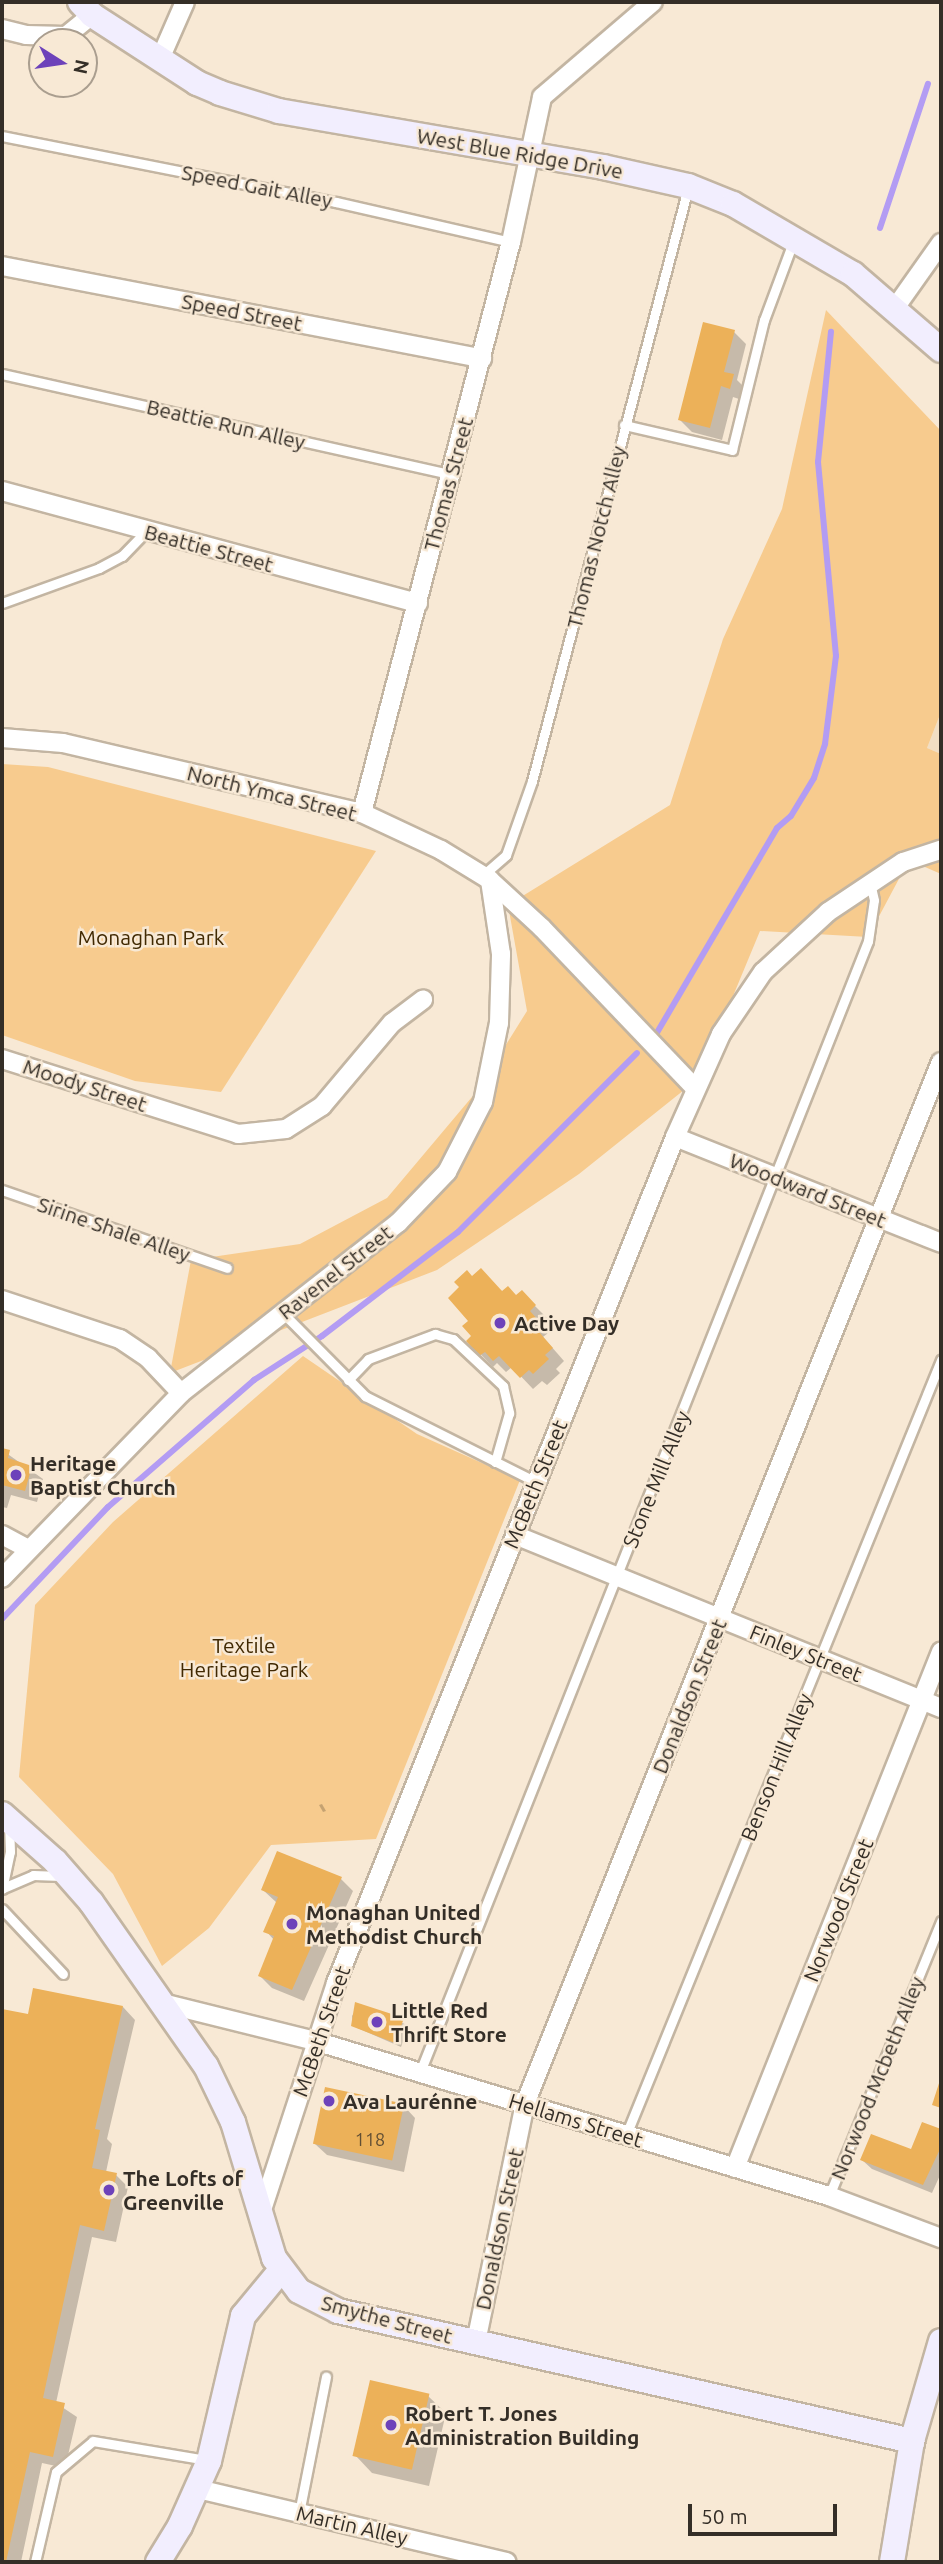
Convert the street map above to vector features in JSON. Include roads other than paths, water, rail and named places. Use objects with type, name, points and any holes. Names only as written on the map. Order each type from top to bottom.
[{"type":"street","points":[[160,59],[185,2]]},
{"type":"street","name":"Thomas Street","points":[[362,813],[511,243],[542,97],[653,2]]},
{"type":"street","points":[[2,29],[26,35],[66,36],[86,8]]},
{"type":"street","name":"West Blue Ridge Drive","points":[[86,8],[197,83],[279,111],[532,154],[688,186],[795,237],[895,308],[941,349]]},
{"type":"street","points":[[895,308],[941,243]]},
{"type":"street","name":"Speed Street","points":[[2,266],[482,358]]},
{"type":"street","name":"Beattie Street","points":[[2,491],[418,603]]},
{"type":"street","name":"North Ymca Street","points":[[2,738],[62,743],[362,813],[441,850],[486,878],[542,928],[695,1088]]},
{"type":"street","name":"McBeth Street","points":[[261,2213],[315,2040],[675,1137],[721,1034],[764,972],[828,912],[903,862],[941,850]]},
{"type":"street","name":"Ravenel Street","points":[[2,1578],[181,1393],[398,1223],[436,1186],[473,1128],[488,1085],[502,975],[486,878]]},
{"type":"street","name":"Moody Street","points":[[2,1059],[239,1134],[286,1129],[322,1106],[392,1023],[423,1000]]},
{"type":"street","name":"Donaldson Street","points":[[476,2342],[525,2104],[941,1062]]},
{"type":"street","name":"Woodward Street","points":[[675,1137],[941,1243]]},
{"type":"street","points":[[2,1300],[120,1339],[148,1358],[181,1393]]},
{"type":"street","points":[[2,1535],[28,1549]]},
{"type":"street","name":"Finley Street","points":[[515,1535],[941,1708]]},
{"type":"street","name":"Norwood Street","points":[[735,2168],[941,1653]]},
{"type":"street","name":"Smythe Street","points":[[5,1816],[69,1877],[166,2004],[217,2087],[281,2270],[299,2291],[338,2311],[912,2441]]},
{"type":"street","name":"Hellams Street","points":[[166,2004],[315,2040],[829,2196],[941,2238]]},
{"type":"street","points":[[158,2562],[198,2489],[209,2461],[234,2338],[243,2316],[281,2270]]},
{"type":"street","points":[[892,2562],[912,2441],[941,2341]]},
{"type":"street","name":"Martin Alley","points":[[198,2489],[506,2562]]},
{"type":"lane","name":"Speed Gait Alley","points":[[2,136],[336,202],[511,243]]},
{"type":"lane","name":"Thomas Notch Alley","points":[[486,878],[506,855],[532,781],[688,186]]},
{"type":"lane","points":[[624,425],[732,450],[764,320],[795,237]]},
{"type":"lane","name":"Beattie Run Alley","points":[[2,374],[451,474]]},
{"type":"lane","points":[[2,603],[99,568],[122,556],[146,531]]},
{"type":"lane","name":"Stone Mill Alley","points":[[420,2072],[777,1178],[868,941],[874,900],[870,883]]},
{"type":"lane","name":"Sirine Shale Alley","points":[[2,1190],[227,1268]]},
{"type":"lane","points":[[283,1313],[365,1396],[536,1482]]},
{"type":"lane","points":[[348,1380],[368,1359],[435,1334],[453,1339],[503,1386],[509,1413],[495,1462]]},
{"type":"lane","name":"Benson Hill Alley","points":[[626,2135],[941,1360]]},
{"type":"lane","points":[[2,1889],[10,1852],[5,1816]]},
{"type":"lane","points":[[2,1889],[33,1875],[69,1877]]},
{"type":"lane","points":[[2,1909],[63,1974]]},
{"type":"lane","name":"Norwood Mcbeth Alley","points":[[829,2196],[941,1921]]},
{"type":"lane","points":[[299,2513],[326,2377]]},
{"type":"lane","points":[[35,2562],[56,2472],[93,2441],[209,2461]]},
{"type":"waterway","points":[[880,228],[928,84]]},
{"type":"waterway","points":[[655,1036],[777,828],[791,816],[814,778],[825,744],[836,656],[818,462],[831,332]]},
{"type":"waterway","points":[[2,1619],[108,1507],[254,1380],[322,1336],[458,1232],[637,1053]]},
{"type":"place","name":"Active Day","points":[[500,1323]]},
{"type":"place","name":"Heritage Baptist Church","points":[[16,1475]]},
{"type":"place","name":"Monaghan United Methodist Church","points":[[292,1924]]},
{"type":"place","name":"Little Red Thrift Store","points":[[377,2022]]},
{"type":"place","name":"Ava Laurénne","points":[[329,2101]]},
{"type":"place","name":"The Lofts of Greenville","points":[[109,2190]]},
{"type":"place","name":"Robert T. Jones Administration Building","points":[[391,2425]]},
{"type":"park label","name":"Monaghan Park","points":[[151,937]]},
{"type":"park label","name":"Textile Heritage Park","points":[[244,1657]]}]
